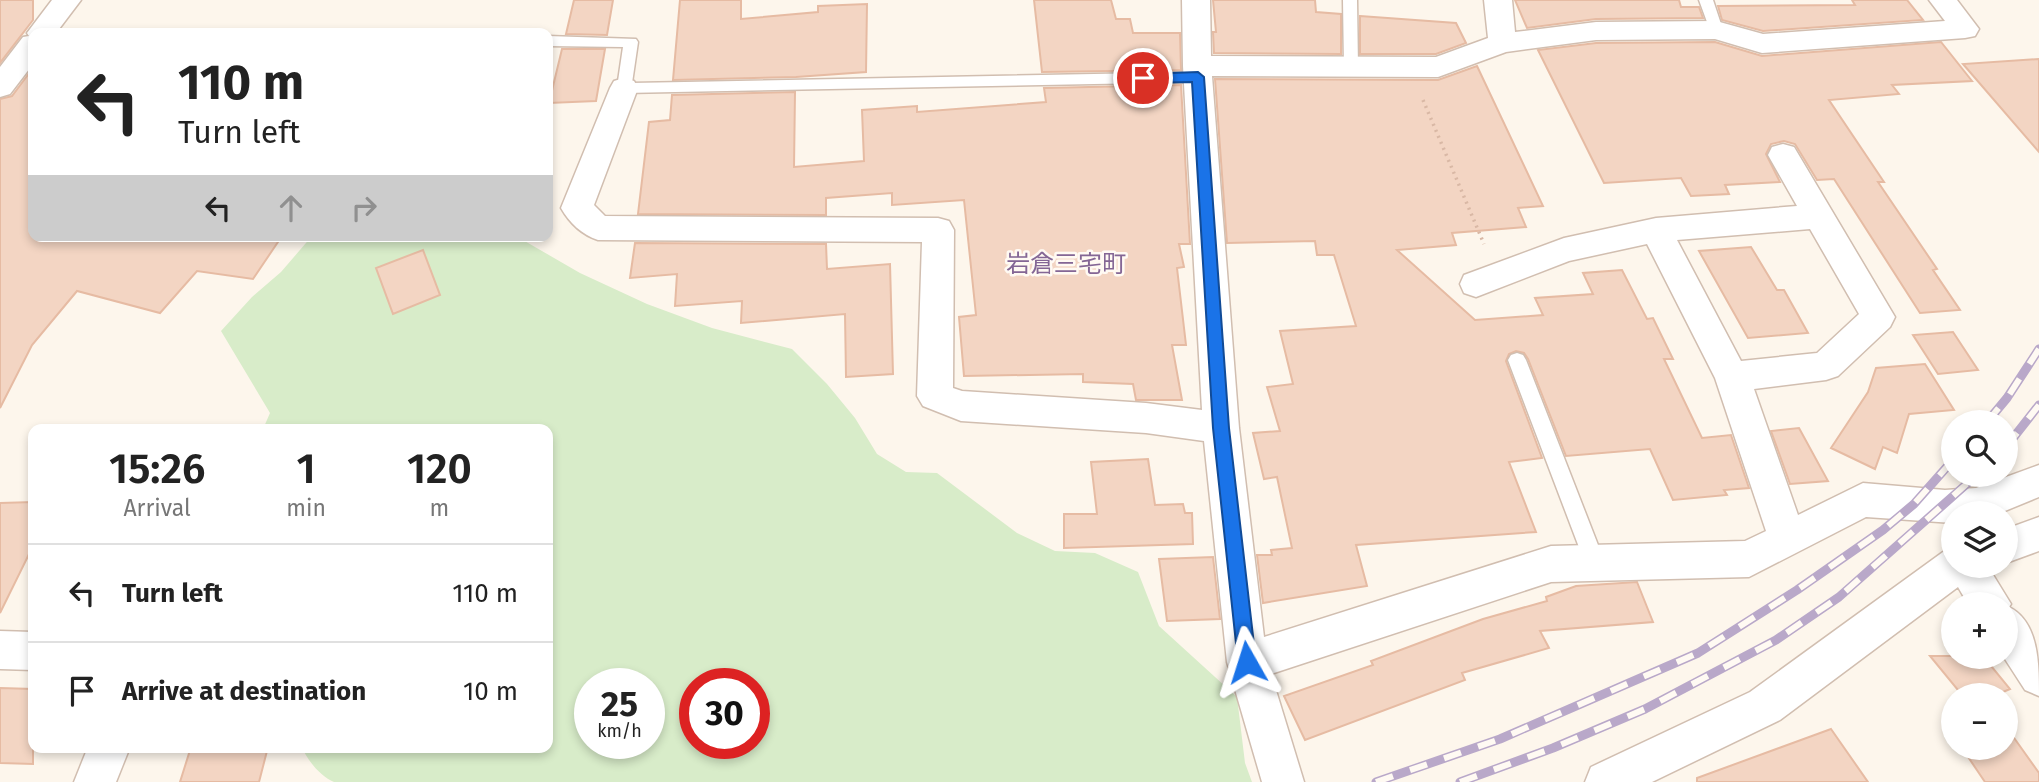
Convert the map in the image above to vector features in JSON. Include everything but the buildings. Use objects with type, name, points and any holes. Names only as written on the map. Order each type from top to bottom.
[{"type":"street","points":[[45,28],[67,0]]},
{"type":"street","points":[[1196,0],[1198,71],[1221,428],[1247,662],[1283,782]]},
{"type":"street","points":[[1498,0],[1502,43]]},
{"type":"street","points":[[1198,71],[1438,67],[1502,43],[1595,31],[1716,30],[1762,44],[1965,29],[1943,0]]},
{"type":"street","points":[[0,87],[28,51]]},
{"type":"street","points":[[624,88],[577,208],[598,228],[938,230],[935,396],[961,406],[1146,418],[1221,428]]},
{"type":"street","points":[[1732,377],[1826,366],[1878,317],[1783,155]]},
{"type":"street","points":[[1487,280],[1564,250],[1656,230],[1818,216]]},
{"type":"street","points":[[1656,230],[1732,377],[1788,539]]},
{"type":"street","points":[[1247,662],[1551,564],[1749,559],[1863,500],[1945,507],[1976,505],[2039,481]]},
{"type":"street","points":[[2018,542],[2039,534]]},
{"type":"street","points":[[1606,782],[1765,706],[1941,577]]},
{"type":"street","points":[[2018,644],[2039,676]]},
{"type":"street","points":[[0,650],[28,651]]},
{"type":"street","points":[[95,782],[107,753]]},
{"type":"lane","points":[[1350,0],[1351,68]]},
{"type":"lane","points":[[1706,0],[1716,30]]},
{"type":"lane","points":[[553,41],[631,42],[624,88],[1198,71]]},
{"type":"lane","points":[[1517,360],[1595,563]]},
{"type":"path","points":[[1409,67],[1487,280]]},
{"type":"green space","points":[[307,242],[526,242],[580,273],[647,304],[712,328],[792,349],[827,384],[855,418],[877,454],[906,472],[937,473],[1017,533],[1055,551],[1095,553],[1138,572],[1159,626],[1237,697],[1245,763],[1252,782],[329,780],[315,768],[305,753],[553,753],[553,424],[265,424],[270,413],[221,331],[252,297],[281,272]]},
{"type":"railway","points":[[1997,410],[2039,349]]},
{"type":"railway","points":[[2018,432],[2039,405]]},
{"type":"railway","points":[[1376,782],[1500,739],[1698,653],[1797,590],[1883,530],[1914,504],[1941,474]]},
{"type":"railway","points":[[1460,782],[1553,748],[1645,709],[1776,640],[1839,597],[1963,487]]},
{"type":"district","name":"岩倉三宅町","points":[[1066,264]]},
{"type":"route","points":[[1143,78],[1198,77],[1221,428],[1247,662]]}]
